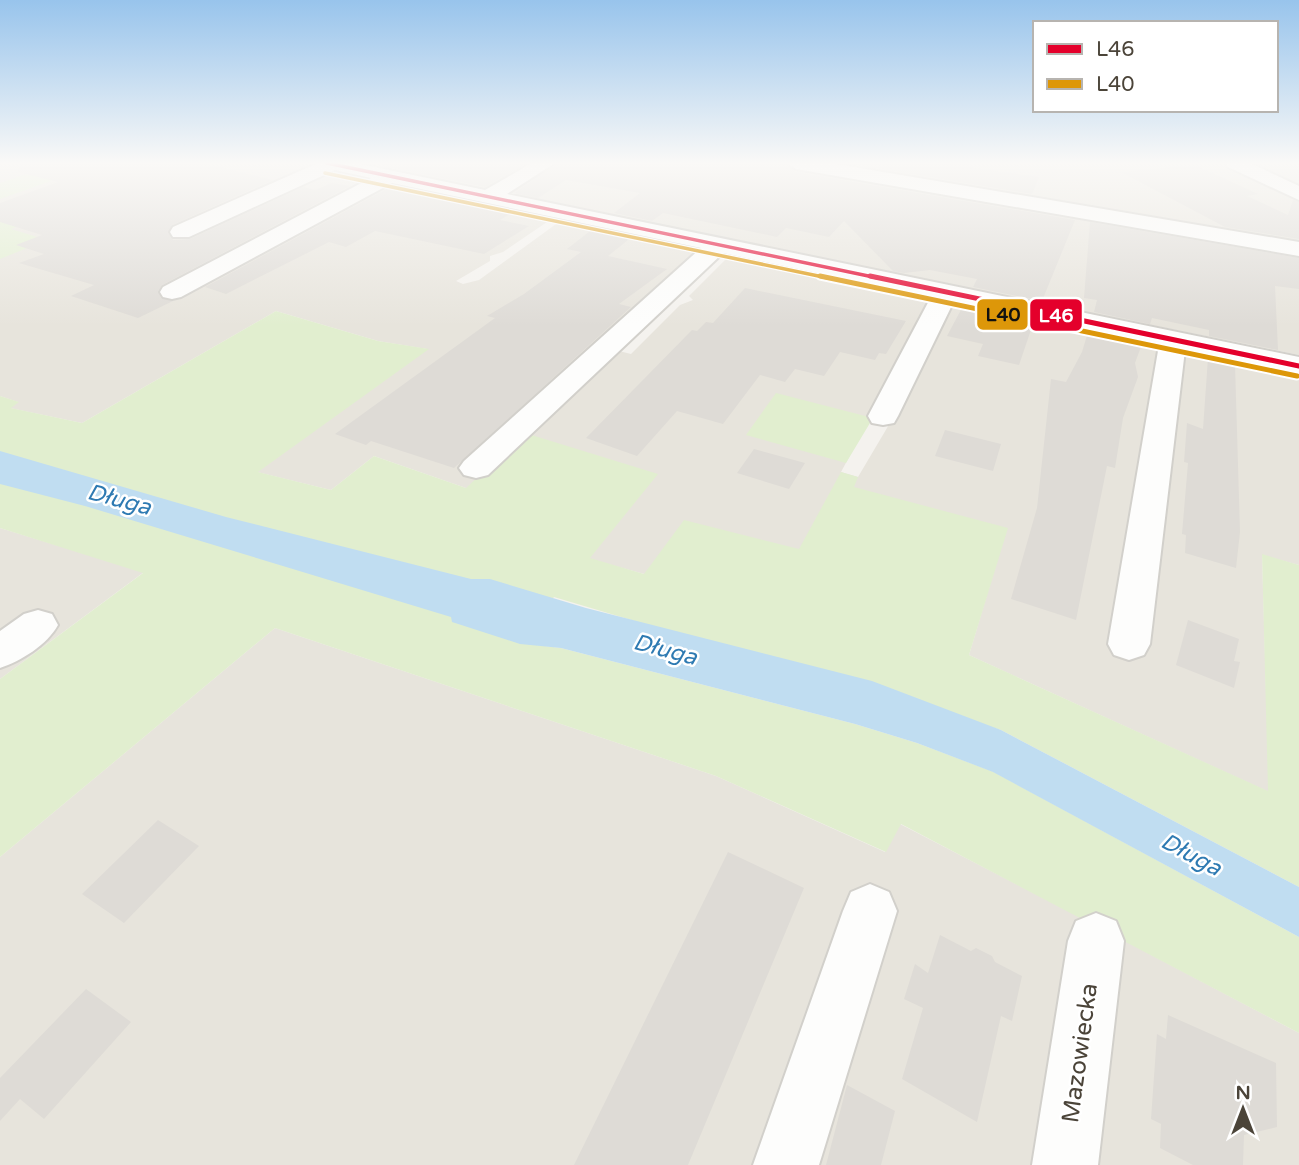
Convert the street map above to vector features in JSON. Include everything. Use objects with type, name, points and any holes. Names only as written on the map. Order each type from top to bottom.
[{"type":"street","points":[[181,232],[213,217]]},
{"type":"street","points":[[172,292],[312,217]]},
{"type":"street","points":[[580,217],[1299,366]]},
{"type":"street","points":[[1114,217],[1299,249]]},
{"type":"street","points":[[476,468],[704,245]]},
{"type":"street","points":[[883,416],[946,292]]},
{"type":"street","points":[[1129,645],[1173,340]]},
{"type":"street","points":[[0,652],[38,625]]},
{"type":"street","points":[[786,1165],[870,911]]},
{"type":"street","name":"Mazowiecka","points":[[1065,1165],[1096,941]]},
{"type":"shaded area","points":[[0,217],[305,217],[159,293],[170,296],[322,217],[553,218],[503,252],[490,256],[490,261],[456,281],[463,284],[479,280],[563,219],[616,231],[614,233],[626,233],[703,251],[615,350],[631,354],[680,305],[693,300],[689,296],[730,255],[935,298],[841,472],[858,477],[887,428],[952,302],[1191,356],[1191,353],[1299,375],[1299,565],[1262,555],[1269,792],[969,655],[1007,528],[786,613],[590,559],[466,488],[374,456],[331,490],[257,472],[427,349],[378,341],[276,311],[82,423],[10,408],[18,402],[0,396]]},
{"type":"shaded area","points":[[623,217],[1299,217],[1299,355]]},
{"type":"shaded area","points":[[0,528],[144,572],[0,679]]},
{"type":"shaded area","points":[[275,628],[716,776],[885,852],[900,824],[1053,903],[1299,1033],[1299,1165],[0,1165],[0,857]]},
{"type":"green space","points":[[0,217],[30,222],[11,229],[47,240],[0,259]]},
{"type":"green space","points":[[276,311],[378,341],[429,349],[258,472],[331,490],[374,456],[466,488],[525,433],[658,474],[590,558],[644,574],[684,520],[799,549],[841,472],[858,477],[854,487],[1008,528],[969,655],[1268,791],[1262,554],[1299,565],[1299,887],[1001,730],[554,597],[520,643],[561,648],[855,724],[917,743],[994,772],[1299,937],[1299,1033],[901,824],[886,852],[716,776],[275,628],[0,857],[0,679],[143,573],[0,528],[0,396],[19,402],[11,408],[82,423]]},
{"type":"green space","points":[[776,393],[873,418],[846,463],[746,435]]},
{"type":"water","name":"Długa","points":[[0,451],[226,517],[471,579],[490,579],[586,608],[872,681],[1001,730],[1299,887],[1299,937],[993,772],[917,743],[855,724],[561,648],[520,644],[452,622],[451,617],[85,506],[0,484]]},
{"type":"building","points":[[0,217],[189,217],[172,225],[168,233],[173,240],[190,239],[237,217],[290,217],[162,285],[158,291],[161,298],[173,301],[138,318],[71,296],[94,285],[19,263],[44,254],[16,245],[42,235],[0,222]]},
{"type":"building","points":[[334,217],[504,217],[500,220],[529,226],[484,254],[375,231],[346,247],[329,242],[226,294],[205,287]]},
{"type":"building","points":[[635,217],[657,217],[652,221]]},
{"type":"building","points":[[684,217],[1060,217],[1075,220],[1042,301],[973,287],[977,279],[930,270],[904,273],[893,271],[844,221],[829,237],[786,228],[777,237]]},
{"type":"building","points":[[1207,217],[1299,217],[1299,239],[1225,227]]},
{"type":"building","points":[[1090,222],[1299,258],[1299,289],[1275,286],[1278,350],[1209,336],[1209,330],[1152,318],[1150,324],[1094,312],[1097,300],[1084,298]]},
{"type":"building","points":[[594,228],[633,236],[608,256],[667,269],[619,304],[631,307],[454,468],[371,441],[366,445],[335,434],[495,318],[487,316],[524,294],[581,252],[567,249]]},
{"type":"building","points":[[745,288],[906,321],[886,354],[879,353],[875,360],[840,352],[824,376],[795,369],[785,382],[760,375],[723,424],[677,411],[637,456],[586,438],[692,330],[697,331],[706,322],[713,323]]},
{"type":"building","points":[[963,306],[1034,321],[1019,365],[978,356],[983,344],[947,336]]},
{"type":"building","points":[[1088,332],[1142,344],[1135,363],[1138,377],[1123,418],[1115,468],[1107,466],[1076,620],[1011,599],[1037,508],[1051,379],[1066,382],[1082,352]]},
{"type":"building","points":[[1208,358],[1235,364],[1240,532],[1236,568],[1185,553],[1186,535],[1182,534],[1188,463],[1184,462],[1187,423],[1203,429]]},
{"type":"building","points":[[945,430],[1001,444],[993,471],[935,456]]},
{"type":"building","points":[[754,449],[805,463],[789,489],[737,473]]},
{"type":"building","points":[[1188,620],[1239,639],[1234,661],[1240,662],[1234,688],[1176,665]]},
{"type":"building","points":[[158,820],[199,846],[124,923],[82,894]]},
{"type":"building","points":[[728,852],[804,888],[688,1165],[574,1165]]},
{"type":"building","points":[[940,935],[971,951],[976,948],[992,956],[995,962],[1022,976],[1012,1021],[1001,1016],[977,1122],[902,1079],[923,1008],[904,999],[915,964],[928,973]]},
{"type":"building","points":[[86,989],[131,1022],[44,1119],[20,1099],[0,1121],[0,1078]]},
{"type":"building","points":[[1168,1015],[1276,1063],[1277,1127],[1244,1135],[1243,1165],[1193,1165],[1160,1148],[1161,1124],[1151,1119],[1157,1034],[1166,1039]]},
{"type":"building","points":[[847,1085],[895,1111],[881,1165],[826,1165]]},
{"type":"transit line","name":"L40","points":[[537,217],[1297,376]]},
{"type":"transit line","name":"L46","points":[[587,217],[1299,366]]}]
